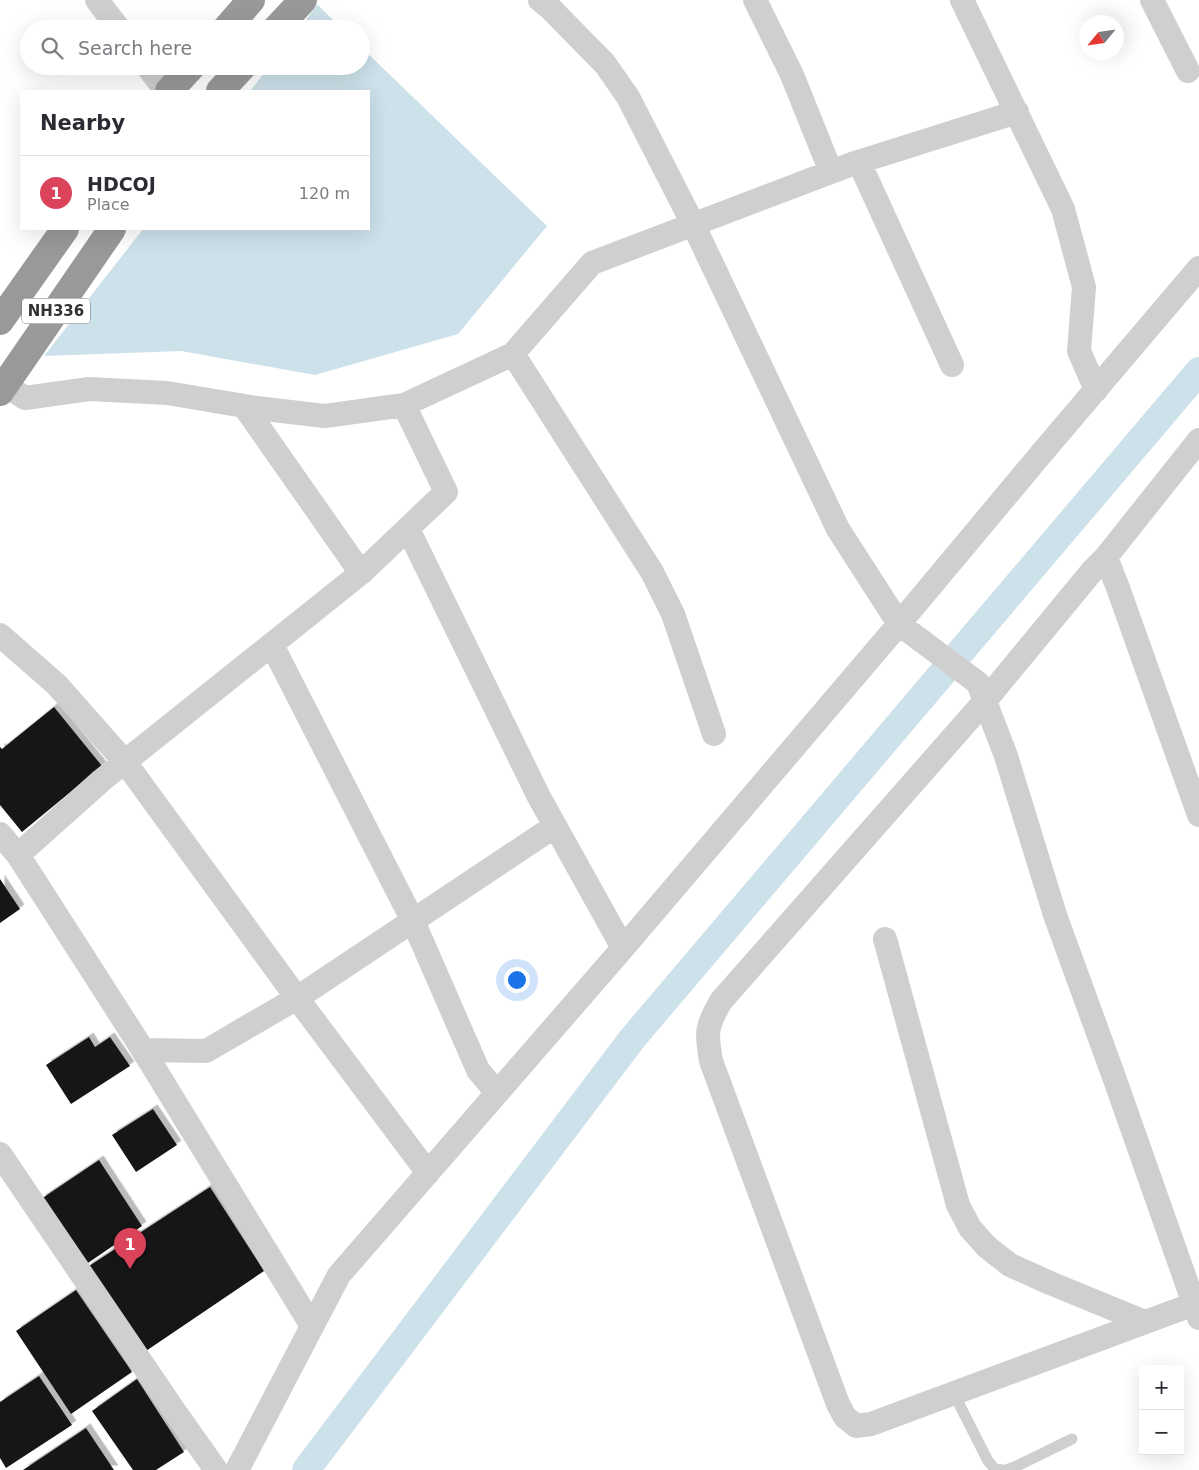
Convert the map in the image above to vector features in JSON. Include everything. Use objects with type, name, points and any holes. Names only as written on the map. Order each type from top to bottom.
[{"type":"highway","points":[[234,20],[252,0]]},
{"type":"highway","points":[[284,20],[303,0]]},
{"type":"highway","points":[[169,90],[183,75]]},
{"type":"highway","points":[[221,90],[234,75]]},
{"type":"highway","name":"NH336","points":[[0,321],[64,230]]},
{"type":"highway","name":"NH336","points":[[2,389],[111,230]]},
{"type":"street","points":[[97,0],[112,20]]},
{"type":"street","points":[[756,0],[792,74],[831,172]]},
{"type":"street","points":[[964,0],[1063,208],[1084,288],[1079,351],[1096,390]]},
{"type":"street","points":[[1152,0],[1188,71]]},
{"type":"street","points":[[553,3],[605,64],[628,97],[693,224],[838,529],[908,630],[981,692],[1006,756],[1055,915],[1196,1311],[1145,1322],[871,1424],[856,1426],[845,1417],[838,1404],[711,1061],[707,1036],[711,1018],[721,1001],[981,692],[1106,557],[1199,440]]},
{"type":"street","points":[[155,75],[167,90]]},
{"type":"street","points":[[2,389],[25,398],[89,388],[167,393],[244,406],[325,416],[404,405],[513,354],[592,263],[859,162],[1017,112]]},
{"type":"street","points":[[859,162],[952,365]]},
{"type":"street","points":[[237,1470],[340,1275],[623,948],[908,630],[1096,390],[1199,268]]},
{"type":"street","points":[[513,354],[652,572],[673,614],[714,734]]},
{"type":"street","points":[[18,855],[102,780],[361,573],[446,492],[404,405]]},
{"type":"street","points":[[244,406],[361,573]]},
{"type":"street","points":[[408,529],[539,797],[623,948]]},
{"type":"street","points":[[1106,557],[1199,814]]},
{"type":"street","points":[[0,635],[57,685],[125,762],[297,998],[428,1173]]},
{"type":"street","points":[[272,645],[414,920],[478,1070],[496,1093]]},
{"type":"street","points":[[144,1050],[206,1051],[297,998],[555,826]]},
{"type":"street","points":[[0,834],[18,855],[144,1050],[312,1326]]},
{"type":"street","points":[[885,939],[958,1205],[970,1228],[987,1247],[1010,1265],[1050,1284],[1145,1322]]},
{"type":"street","points":[[0,1154],[216,1470]]},
{"type":"lane","points":[[954,1394],[988,1461],[995,1469],[1004,1470],[1017,1466],[1072,1439]]},
{"type":"water","points":[[318,5],[333,20],[306,20]]},
{"type":"water","points":[[370,56],[547,226],[458,334],[315,375],[181,351],[44,356],[142,230],[370,230],[370,90],[251,90],[263,75],[370,75]]},
{"type":"building","points":[[54,707],[102,766],[22,832],[0,805],[0,747],[2,749]]},
{"type":"building","points":[[0,879],[20,909],[0,923]]},
{"type":"building","points":[[89,1037],[95,1047],[110,1037],[130,1066],[71,1104],[46,1065]]},
{"type":"building","points":[[153,1109],[177,1145],[136,1172],[112,1135]]},
{"type":"building","points":[[99,1160],[142,1226],[85,1265],[41,1199]]},
{"type":"building","points":[[210,1187],[264,1271],[143,1353],[86,1268]]},
{"type":"building","points":[[76,1290],[132,1372],[71,1414],[16,1331]]},
{"type":"building","points":[[39,1376],[72,1425],[6,1468],[0,1458],[0,1402]]},
{"type":"building","points":[[137,1379],[184,1452],[156,1470],[133,1470],[92,1411]]},
{"type":"building","points":[[86,1428],[114,1470],[23,1470]]},
{"type":"waterway","points":[[306,1470],[632,1039],[1199,371]]},
{"type":"place","name":"HDCOJ","points":[[130,1269]]}]
